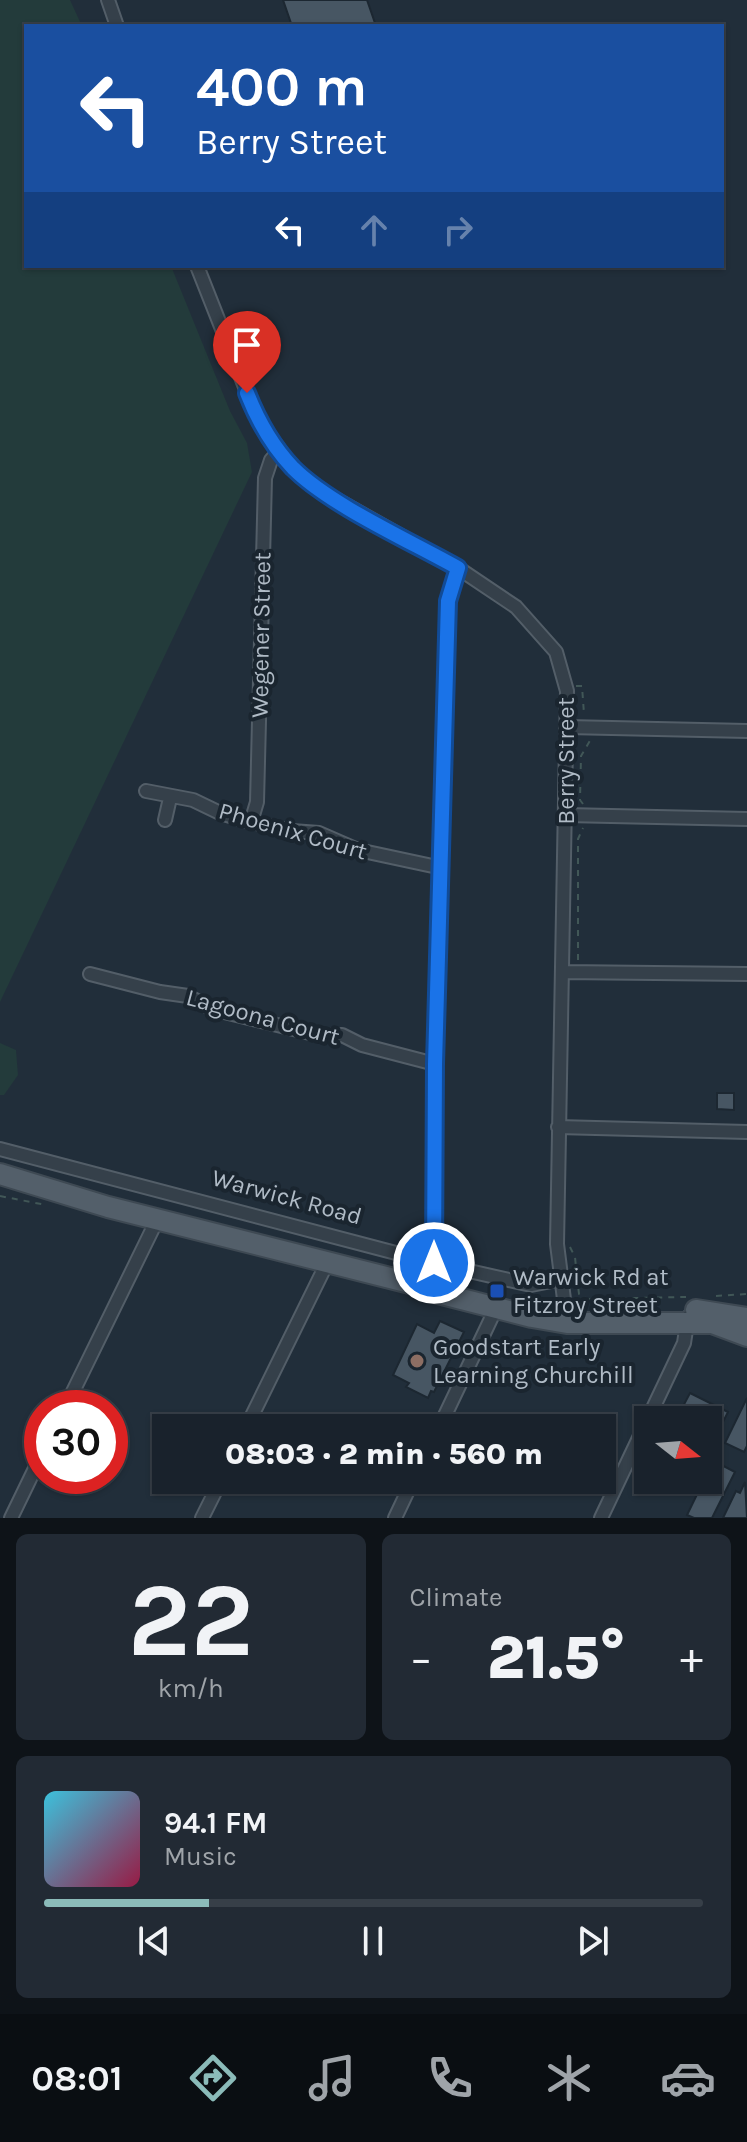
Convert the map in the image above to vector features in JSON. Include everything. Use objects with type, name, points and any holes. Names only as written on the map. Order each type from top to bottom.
[{"type":"main road","points":[[0,1174],[157,1220],[426,1287],[437,1286],[498,1304],[567,1317],[646,1317],[689,1309],[724,1312],[747,1318]]},
{"type":"main road","points":[[0,1185],[108,1207]]},
{"type":"main road","points":[[689,1309],[712,1323],[747,1336]]},
{"type":"street","points":[[108,0],[116,24]]},
{"type":"street","name":"Berry Street","points":[[198,268],[258,420],[293,468],[325,493],[458,568],[516,607],[540,630],[556,652],[565,685],[567,727],[557,1244],[564,1274],[567,1317]]},
{"type":"street","name":"Wegener Street","points":[[251,822],[257,802],[264,491],[271,460],[279,451]]},
{"type":"street","points":[[434,1263],[435,1064],[448,601],[458,568]]},
{"type":"street","points":[[567,727],[747,731]]},
{"type":"street","name":"Phoenix Court","points":[[146,791],[193,800],[220,813],[251,822],[302,833],[319,833],[358,850],[442,868]]},
{"type":"street","points":[[165,820],[170,798]]},
{"type":"street","points":[[566,815],[747,819]]},
{"type":"street","points":[[563,972],[747,974]]},
{"type":"street","name":"Lagoona Court","points":[[90,974],[188,996],[212,1009],[318,1035],[342,1035],[362,1045],[435,1064]]},
{"type":"street","points":[[558,1127],[747,1132]]},
{"type":"street","name":"Warwick Road","points":[[0,1149],[434,1263],[531,1285],[564,1274]]},
{"type":"street","points":[[74,1390],[157,1220]]},
{"type":"street","points":[[253,1414],[327,1263]]},
{"type":"street","points":[[446,1414],[498,1304]]},
{"type":"street","points":[[601,1518],[684,1343],[689,1309]]},
{"type":"street","points":[[11,1518],[24,1491]]},
{"type":"street","points":[[202,1518],[214,1494]]},
{"type":"street","points":[[395,1518],[406,1494]]},
{"type":"path","points":[[565,685],[582,686],[584,716],[592,719],[591,739],[581,756],[580,800],[590,807],[590,824],[584,824],[578,839],[577,973]]},
{"type":"path","points":[[569,1246],[575,1257],[576,1288],[587,1299],[689,1309]]},
{"type":"path","points":[[564,1274],[576,1269]]},
{"type":"path","points":[[717,1296],[747,1294]]},
{"type":"green space","points":[[0,0],[70,0],[81,24],[24,24],[24,268],[172,268],[230,411],[247,443],[252,472],[0,1002]]},
{"type":"green space","points":[[0,1043],[16,1050],[18,1075],[4,1095],[0,1095]]},
{"type":"building","points":[[283,0],[367,0],[375,24],[291,24]]},
{"type":"building","points":[[717,1093],[734,1093],[734,1110],[717,1109]]},
{"type":"building","points":[[440,1321],[464,1332],[428,1398],[406,1387],[409,1383],[393,1375],[417,1324],[434,1333]]},
{"type":"building","points":[[690,1393],[716,1406],[683,1406]]},
{"type":"building","points":[[747,1398],[747,1446],[744,1452],[725,1443]]},
{"type":"building","points":[[722,1409],[728,1412],[722,1424]]},
{"type":"building","points":[[722,1465],[735,1472],[712,1518],[687,1515],[697,1494],[722,1494]]},
{"type":"building","points":[[745,1482],[747,1518],[723,1518],[736,1491],[740,1493]]},
{"type":"place","name":"Warwick Rd at Fitzroy Street","points":[[497,1291]]},
{"type":"place","name":"Goodstart Early Learning Churchill","points":[[417,1361]]},
{"type":"route","points":[[247,393],[258,420],[293,468],[325,493],[458,568],[448,591],[435,1064],[434,1263]]}]
